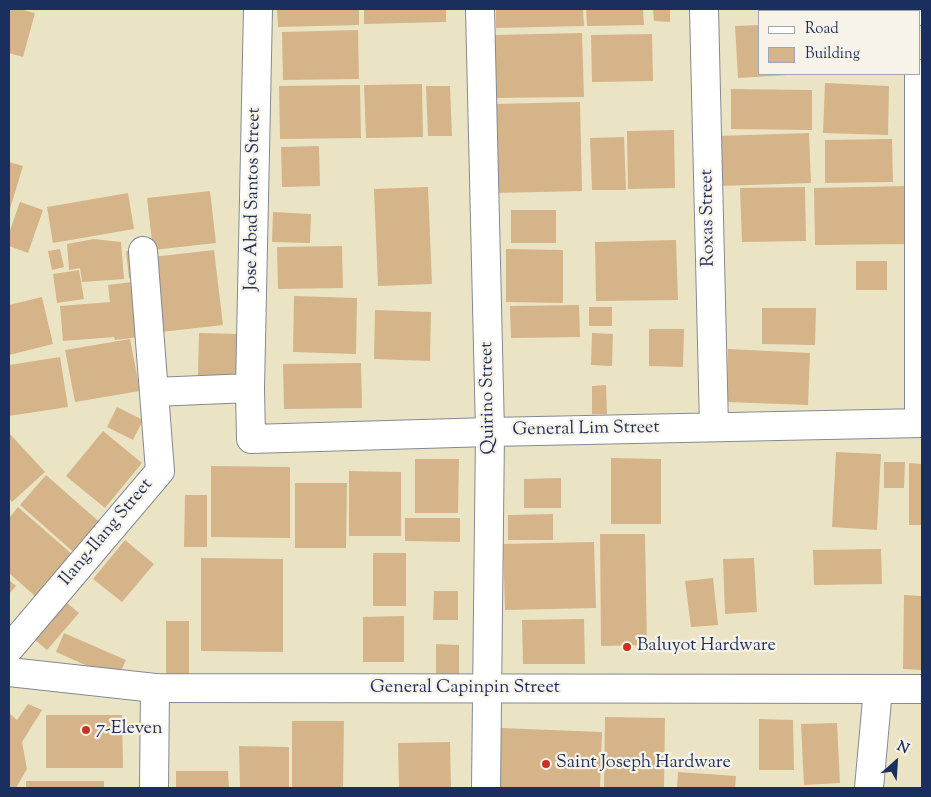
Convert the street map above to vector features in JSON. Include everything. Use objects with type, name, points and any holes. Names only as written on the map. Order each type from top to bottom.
[{"type":"street","name":"Jose Abad Santos Street","points":[[251,439],[250,388],[258,9]]},
{"type":"street","name":"Quirino Street","points":[[480,9],[490,432],[486,788]]},
{"type":"street","name":"Roxas Street","points":[[704,9],[714,427]]},
{"type":"street","points":[[919,75],[920,423]]},
{"type":"street","name":"Ilang-Ilang Street","points":[[9,650],[160,471],[143,251]]},
{"type":"street","points":[[154,392],[250,388]]},
{"type":"street","name":"General Lim Street","points":[[251,439],[920,423]]},
{"type":"street","name":"General Capinpin Street","points":[[9,672],[155,688],[922,689]]},
{"type":"street","points":[[154,788],[155,688]]},
{"type":"street","points":[[869,788],[878,689]]},
{"type":"building","points":[[9,9],[19,9],[35,13],[23,57],[9,53]]},
{"type":"building","points":[[277,9],[359,9],[359,25],[278,27]]},
{"type":"building","points":[[364,9],[446,9],[446,22],[364,24]]},
{"type":"building","points":[[496,9],[583,9],[584,26],[496,28]]},
{"type":"building","points":[[586,9],[643,9],[644,25],[587,26]]},
{"type":"building","points":[[653,9],[670,9],[670,22],[654,21]]},
{"type":"building","points":[[758,25],[758,75],[788,75],[738,78],[735,26]]},
{"type":"building","points":[[358,30],[359,79],[283,80],[282,32]]},
{"type":"building","points":[[582,33],[584,97],[493,98],[492,35]]},
{"type":"building","points":[[652,34],[653,81],[592,82],[591,35]]},
{"type":"building","points":[[825,83],[889,86],[888,135],[823,133]]},
{"type":"building","points":[[422,84],[423,137],[366,138],[364,85]]},
{"type":"building","points":[[360,85],[361,138],[280,139],[279,86]]},
{"type":"building","points":[[426,86],[450,86],[452,136],[428,136]]},
{"type":"building","points":[[731,89],[812,90],[812,130],[731,129]]},
{"type":"building","points":[[580,102],[582,191],[495,193],[493,104]]},
{"type":"building","points":[[674,130],[675,188],[628,189],[627,131]]},
{"type":"building","points":[[809,133],[811,183],[719,186],[717,136]]},
{"type":"building","points":[[624,137],[626,190],[592,190],[590,138]]},
{"type":"building","points":[[892,139],[893,182],[825,183],[825,140]]},
{"type":"building","points":[[319,146],[320,186],[282,187],[281,147]]},
{"type":"building","points":[[9,162],[23,166],[9,212]]},
{"type":"building","points":[[906,186],[907,244],[815,245],[814,188]]},
{"type":"building","points":[[428,187],[432,284],[378,286],[374,189]]},
{"type":"building","points":[[805,187],[806,241],[742,242],[740,188]]},
{"type":"building","points":[[210,191],[216,243],[153,250],[147,198]]},
{"type":"building","points":[[128,193],[134,229],[53,243],[47,207]]},
{"type":"building","points":[[20,202],[43,210],[28,253],[9,246],[9,233]]},
{"type":"building","points":[[511,210],[556,210],[556,243],[511,243]]},
{"type":"building","points":[[273,212],[311,214],[310,243],[272,242]]},
{"type":"building","points":[[94,239],[121,242],[124,279],[82,282],[80,268],[69,270],[67,244]]},
{"type":"building","points":[[676,240],[678,300],[596,301],[595,242]]},
{"type":"building","points":[[342,246],[343,288],[278,289],[277,247]]},
{"type":"building","points":[[60,249],[64,267],[52,270],[48,251]]},
{"type":"building","points":[[506,249],[563,250],[563,303],[506,302]]},
{"type":"building","points":[[137,250],[139,277],[129,278],[126,251]]},
{"type":"building","points":[[214,250],[223,325],[161,332],[152,257]]},
{"type":"building","points":[[856,261],[887,261],[887,290],[856,290]]},
{"type":"building","points":[[79,270],[84,299],[57,303],[53,274]]},
{"type":"building","points":[[140,281],[146,336],[115,340],[114,337],[63,341],[60,306],[110,302],[108,285]]},
{"type":"building","points":[[294,296],[357,298],[356,354],[293,352]]},
{"type":"building","points":[[42,297],[53,344],[9,355],[9,305]]},
{"type":"building","points":[[579,305],[580,337],[511,338],[510,306]]},
{"type":"building","points":[[589,307],[612,307],[612,326],[589,326]]},
{"type":"building","points":[[762,308],[816,308],[815,345],[762,344]]},
{"type":"building","points":[[375,310],[431,312],[430,361],[374,359]]},
{"type":"building","points":[[649,329],[684,329],[683,367],[649,366]]},
{"type":"building","points":[[199,333],[239,334],[238,376],[198,375]]},
{"type":"building","points":[[592,333],[613,334],[612,366],[591,365]]},
{"type":"building","points":[[130,339],[140,391],[75,402],[65,350]]},
{"type":"building","points":[[728,349],[810,353],[808,405],[727,402]]},
{"type":"building","points":[[60,357],[68,407],[9,416],[9,365]]},
{"type":"building","points":[[361,363],[362,408],[284,409],[283,364]]},
{"type":"building","points":[[606,385],[607,414],[592,414],[592,386]]},
{"type":"building","points":[[117,407],[143,420],[133,440],[107,427]]},
{"type":"building","points":[[103,431],[142,463],[105,508],[66,476]]},
{"type":"building","points":[[9,433],[45,472],[12,502],[9,498]]},
{"type":"building","points":[[836,452],[881,454],[877,530],[832,527]]},
{"type":"building","points":[[611,458],[661,459],[661,524],[611,524]]},
{"type":"building","points":[[415,459],[459,459],[458,513],[415,513]]},
{"type":"building","points":[[884,462],[905,462],[904,488],[884,488]]},
{"type":"building","points":[[909,463],[922,464],[922,525],[909,525]]},
{"type":"building","points":[[211,466],[290,467],[290,538],[211,537]]},
{"type":"building","points":[[349,471],[401,472],[401,536],[349,536]]},
{"type":"building","points":[[46,475],[104,526],[78,556],[20,505]]},
{"type":"building","points":[[561,478],[561,508],[524,508],[524,479]]},
{"type":"building","points":[[295,483],[347,483],[346,548],[295,548]]},
{"type":"building","points":[[185,495],[207,495],[207,547],[184,547]]},
{"type":"building","points":[[18,507],[73,555],[36,597],[9,573],[9,518]]},
{"type":"building","points":[[553,514],[553,540],[508,540],[508,515]]},
{"type":"building","points":[[405,518],[460,518],[460,542],[405,541]]},
{"type":"building","points":[[600,534],[645,534],[647,645],[601,646]]},
{"type":"building","points":[[125,540],[154,564],[122,602],[93,579]]},
{"type":"building","points":[[594,542],[596,608],[505,610],[503,544]]},
{"type":"building","points":[[881,549],[882,584],[814,585],[813,550]]},
{"type":"building","points":[[373,553],[406,553],[406,606],[373,606]]},
{"type":"building","points":[[201,558],[283,559],[283,652],[201,651]]},
{"type":"building","points":[[754,558],[757,612],[725,614],[723,559]]},
{"type":"building","points":[[713,578],[718,625],[691,627],[685,581]]},
{"type":"building","points":[[9,580],[16,586],[9,594]]},
{"type":"building","points":[[434,591],[458,591],[458,620],[433,620]]},
{"type":"building","points":[[904,595],[922,596],[922,670],[903,669]]},
{"type":"building","points":[[67,603],[79,613],[47,650],[35,640]]},
{"type":"building","points":[[404,616],[404,662],[363,662],[363,617]]},
{"type":"building","points":[[584,619],[585,664],[523,664],[522,620]]},
{"type":"building","points":[[166,621],[189,621],[189,675],[166,675]]},
{"type":"building","points":[[64,633],[126,660],[117,679],[56,652]]},
{"type":"building","points":[[436,644],[459,645],[459,680],[436,680]]},
{"type":"building","points":[[28,704],[42,710],[22,742],[27,769],[16,788],[9,788],[9,713],[17,720]]},
{"type":"building","points":[[46,715],[122,715],[123,768],[46,768]]},
{"type":"building","points":[[605,717],[665,718],[664,788],[604,788]]},
{"type":"building","points":[[759,719],[793,720],[794,770],[759,770]]},
{"type":"building","points":[[292,721],[344,721],[343,788],[292,788]]},
{"type":"building","points":[[837,723],[840,783],[804,785],[801,724]]},
{"type":"building","points":[[501,728],[602,732],[600,788],[498,788]]},
{"type":"building","points":[[450,742],[451,788],[399,788],[398,743]]},
{"type":"building","points":[[239,746],[289,747],[289,788],[240,788]]},
{"type":"building","points":[[176,771],[228,771],[229,788],[176,788]]},
{"type":"building","points":[[678,772],[736,776],[735,788],[677,788]]},
{"type":"building","points":[[26,781],[104,781],[104,788],[26,788]]},
{"type":"place","name":"Baluyot Hardware","points":[[627,647]]},
{"type":"place","name":"7-Eleven","points":[[86,730]]},
{"type":"place","name":"Saint Joseph Hardware","points":[[546,764]]}]
